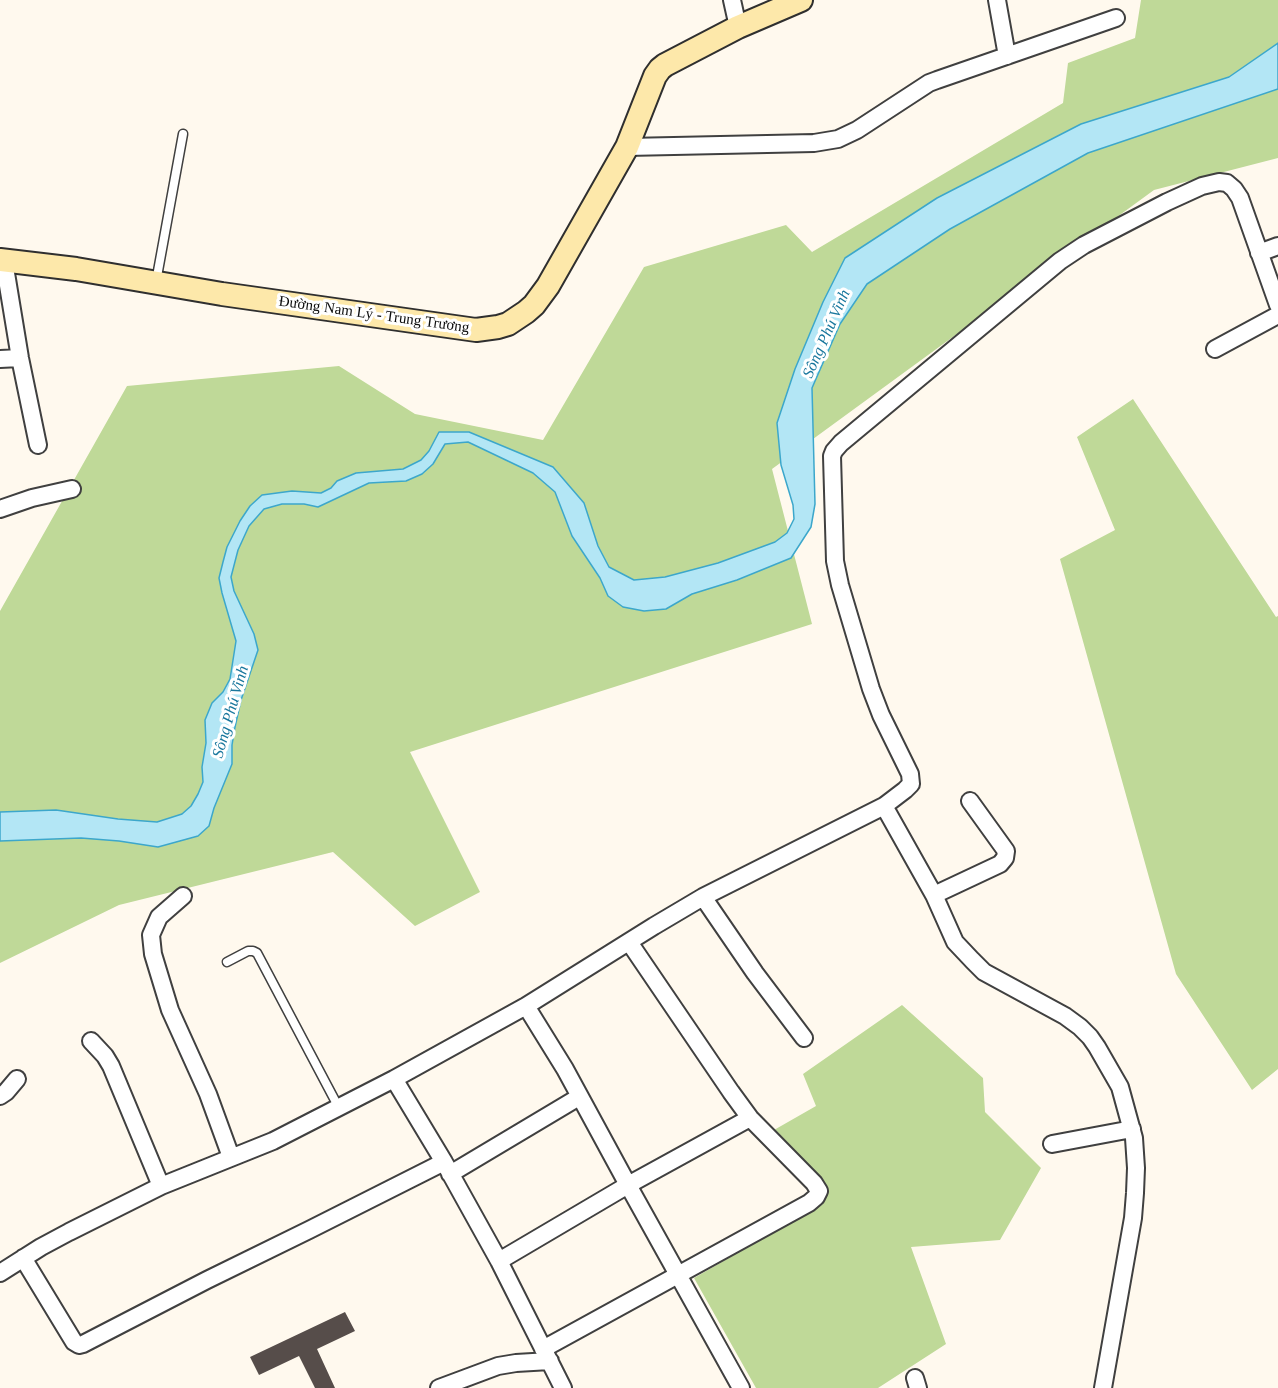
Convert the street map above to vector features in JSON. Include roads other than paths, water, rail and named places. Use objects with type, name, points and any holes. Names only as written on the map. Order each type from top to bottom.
[{"type":"main road","name":"Đường Nam Lý - Trung Trương","points":[[2,260],[76,269],[222,294],[476,330],[508,324],[526,312],[542,295],[627,147],[655,76],[660,69],[738,27],[801,0]]},
{"type":"street","points":[[732,0],[738,27]]},
{"type":"street","points":[[997,0],[1007,56]]},
{"type":"street","points":[[627,147],[814,143],[838,139],[857,130],[929,83],[1116,18]]},
{"type":"street","points":[[0,1273],[69,1232],[161,1186],[273,1141],[394,1079],[526,1006],[703,897],[884,806],[905,790],[911,784],[910,774],[881,716],[871,689],[840,585],[835,561],[832,456],[841,443],[1060,261],[1094,239],[1167,202],[1202,186],[1227,183],[1240,198],[1278,305]]},
{"type":"street","points":[[1259,253],[1278,246]]},
{"type":"street","points":[[2,260],[38,445]]},
{"type":"street","points":[[1215,349],[1278,315]]},
{"type":"street","points":[[0,360],[20,358]]},
{"type":"street","points":[[0,509],[32,498],[72,489]]},
{"type":"street","points":[[934,895],[1000,864],[1005,858],[1006,851],[970,801]]},
{"type":"street","points":[[884,806],[934,895],[955,942],[984,972],[1065,1016],[1080,1027],[1090,1037],[1120,1087],[1134,1138],[1136,1168],[1133,1218],[1103,1388]]},
{"type":"street","points":[[183,896],[159,917],[151,935],[153,954],[170,1010],[208,1094],[231,1157]]},
{"type":"street","points":[[703,897],[755,973],[804,1038]]},
{"type":"street","points":[[439,1388],[498,1366],[546,1355],[678,1275],[808,1203],[816,1197],[819,1191],[814,1182],[750,1118],[629,942]]},
{"type":"street","points":[[526,1006],[565,1068],[741,1388]]},
{"type":"street","points":[[91,1041],[111,1066],[161,1186]]},
{"type":"street","points":[[0,1096],[17,1078]]},
{"type":"street","points":[[394,1079],[499,1261],[563,1388]]},
{"type":"street","points":[[23,1258],[75,1342],[79,1345],[83,1344],[309,1230],[447,1168],[579,1097]]},
{"type":"street","points":[[499,1261],[628,1185],[750,1118]]},
{"type":"street","points":[[1052,1144],[1132,1129]]},
{"type":"lane","points":[[156,283],[183,134]]},
{"type":"lane","points":[[227,962],[248,951],[257,953],[339,1108]]},
{"type":"water","name":"Sông Phú Vinh","points":[[1278,43],[1278,89],[1088,153],[950,229],[867,284],[840,324],[812,388],[815,504],[811,527],[791,558],[737,580],[692,594],[666,609],[644,611],[623,607],[608,596],[600,578],[572,536],[555,492],[533,473],[468,442],[445,444],[433,464],[422,474],[406,481],[369,483],[318,507],[304,504],[282,504],[264,509],[249,526],[238,550],[231,577],[234,591],[254,634],[258,650],[241,700],[232,745],[232,764],[209,826],[198,836],[158,847],[81,838],[0,841],[0,812],[56,810],[157,822],[182,814],[191,806],[203,782],[205,720],[212,703],[223,692],[230,679],[236,641],[219,578],[227,547],[240,521],[250,506],[262,495],[292,491],[321,493],[331,488],[337,481],[356,473],[403,469],[421,460],[429,451],[439,432],[469,432],[553,467],[584,503],[598,546],[609,567],[634,580],[665,577],[718,563],[775,542],[787,533],[794,519],[793,505],[781,465],[777,423],[795,369],[823,302],[845,258],[937,198],[1081,124],[1229,77]]}]
